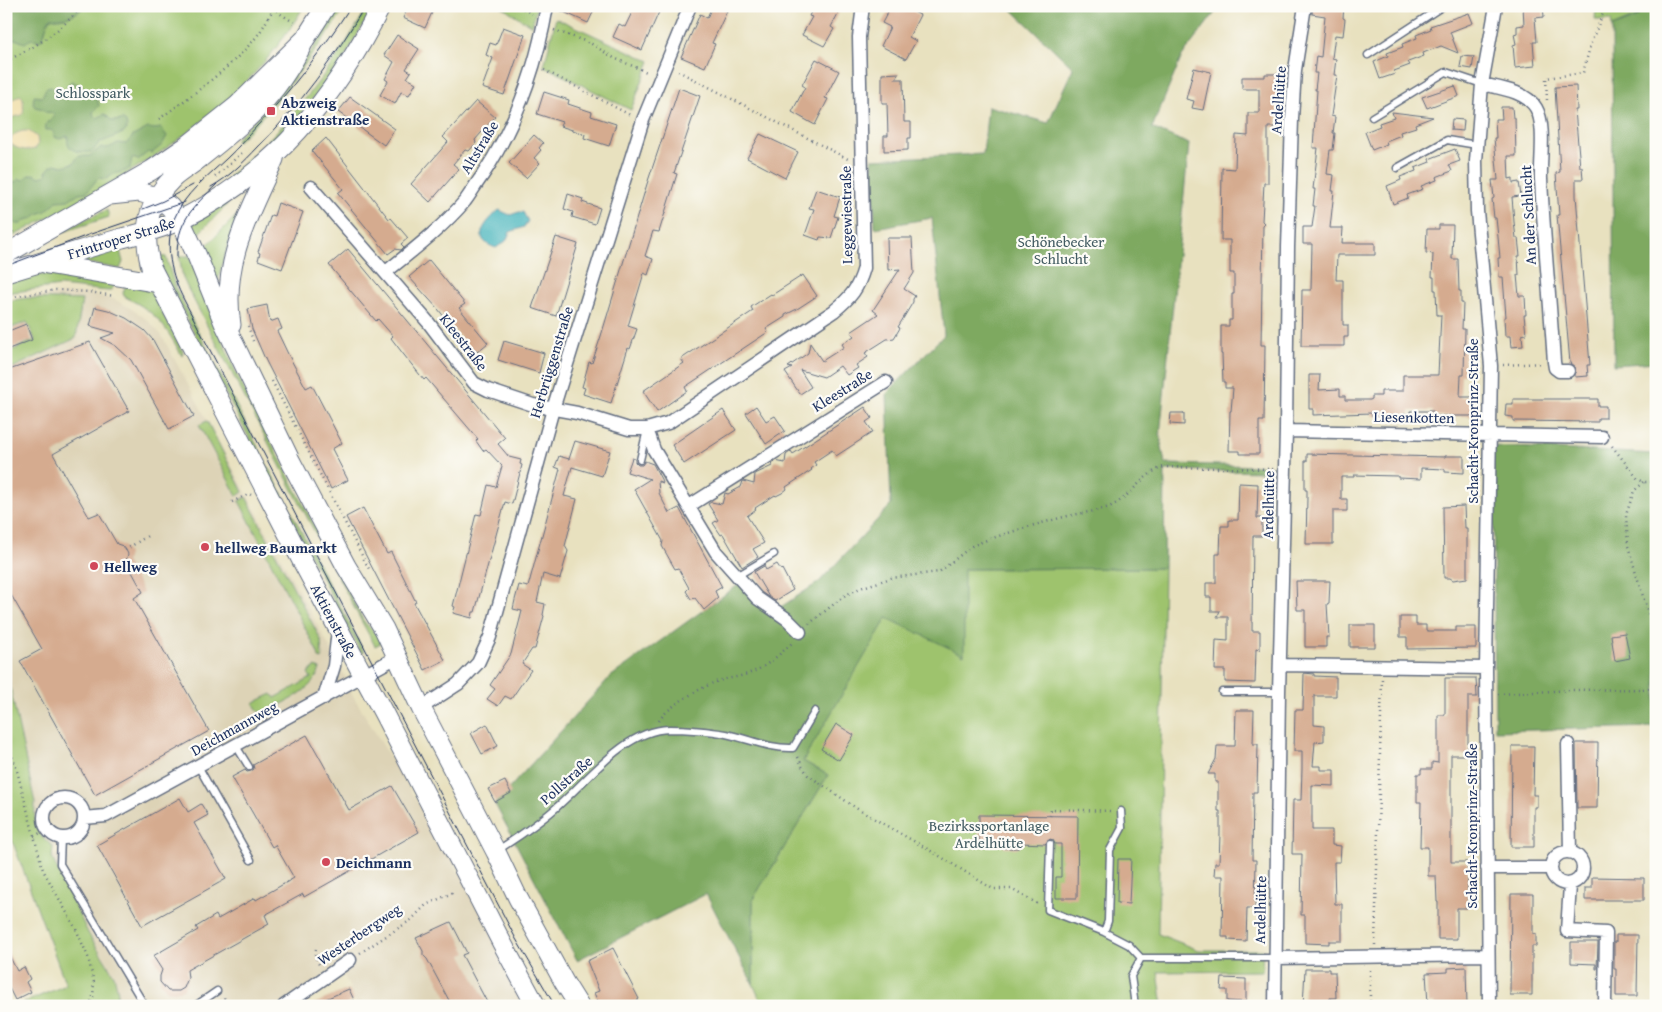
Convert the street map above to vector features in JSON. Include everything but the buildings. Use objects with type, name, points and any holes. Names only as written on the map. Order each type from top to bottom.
[{"type":"main road","name":"Frintroper Straße","points":[[6,254],[152,170],[218,122],[254,90],[305,39],[326,6]]},
{"type":"main road","name":"Frintroper Straße","points":[[6,273],[180,220],[236,187],[275,155],[312,116],[332,91],[354,58],[381,6]]},
{"type":"main road","points":[[145,232],[157,196],[172,179],[234,130],[266,99],[278,86],[296,59],[305,39]]},
{"type":"main road","points":[[234,344],[229,310],[229,281],[237,247],[249,212],[275,155]]},
{"type":"main road","points":[[110,195],[138,192],[157,196],[170,207],[180,220],[195,251],[224,323],[291,462],[346,566],[381,624],[421,708],[518,898],[579,1006]]},
{"type":"main road","name":"Aktienstraße","points":[[145,232],[147,254],[159,283],[536,1006]]},
{"type":"main road","points":[[41,262],[159,283]]},
{"type":"street","name":"Altstraße","points":[[386,272],[436,230],[466,200],[493,160],[513,121],[533,67],[547,6]]},
{"type":"street","name":"Herbrüggenstraße","points":[[421,708],[458,684],[465,677],[478,663],[490,637],[553,409],[643,120],[690,6]]},
{"type":"street","name":"Leggewiestraße","points":[[647,429],[668,423],[676,418],[834,310],[853,293],[860,283],[864,268],[859,37],[863,6]]},
{"type":"street","name":"Ardelhütte","points":[[1274,1006],[1292,119],[1295,70],[1306,6]]},
{"type":"street","name":"Schacht-Kronprinz-Straße","points":[[1489,1006],[1486,668],[1491,366],[1478,211],[1476,161],[1482,84],[1496,6]]},
{"type":"street","points":[[1482,84],[1509,91],[1526,98],[1535,106],[1541,117]]},
{"type":"street","name":"An der Schlucht","points":[[1541,117],[1541,178],[1554,362]]},
{"type":"street","name":"Kleestraße","points":[[311,187],[428,322],[463,371],[474,383],[488,390],[532,405],[576,413],[629,429],[647,429]]},
{"type":"street","points":[[1554,362],[1555,368],[1559,371],[1568,371]]},
{"type":"street","name":"Kleestraße","points":[[689,506],[886,382]]},
{"type":"street","points":[[647,429],[654,450],[716,552],[756,598],[787,619],[800,632]]},
{"type":"street","name":"Liesenkotten","points":[[1286,431],[1602,437]]},
{"type":"street","points":[[324,698],[334,666],[338,629]]},
{"type":"street","name":"Deichmannweg","points":[[84,818],[106,816],[397,657]]},
{"type":"street","points":[[1280,665],[1486,668]]},
{"type":"street","points":[[1568,744],[1570,852]]},
{"type":"street","points":[[68,799],[74,801],[79,806],[84,818],[79,831],[74,835],[61,838],[51,834],[48,830],[44,817],[49,805],[55,800],[68,799]]},
{"type":"street","points":[[1570,852],[1580,858],[1583,873],[1580,880],[1570,885],[1556,881],[1551,868],[1552,861],[1556,856],[1570,852]]},
{"type":"street","points":[[1487,868],[1551,868]]},
{"type":"street","points":[[1570,885],[1567,931],[1606,932],[1605,1004]]},
{"type":"street","points":[[1276,958],[1488,955]]},
{"type":"street","name":"Westerbergweg","points":[[284,1006],[350,960]]},
{"type":"lane","points":[[1368,56],[1443,6]]},
{"type":"lane","points":[[1372,117],[1446,72],[1482,84]]},
{"type":"lane","points":[[1397,168],[1448,140],[1477,145]]},
{"type":"lane","points":[[640,460],[647,429]]},
{"type":"lane","points":[[737,576],[774,554]]},
{"type":"lane","points":[[1222,692],[1279,692]]},
{"type":"lane","points":[[793,748],[815,711]]},
{"type":"lane","name":"Pollstraße","points":[[496,852],[557,807],[608,758],[631,740],[654,731],[669,729],[724,734],[781,748],[793,748]]},
{"type":"lane","points":[[236,746],[249,767]]},
{"type":"lane","points":[[198,766],[251,860]]},
{"type":"lane","points":[[1104,932],[1108,921],[1110,850],[1122,828],[1121,811]]},
{"type":"lane","points":[[61,838],[60,864],[145,1006]]},
{"type":"lane","points":[[1050,844],[1048,910],[1104,932],[1129,945],[1141,958],[1276,958]]},
{"type":"lane","points":[[1135,1006],[1131,976],[1141,958]]},
{"type":"lane","points":[[195,1006],[217,992]]},
{"type":"path","points":[[6,61],[44,41],[72,18],[82,6]]},
{"type":"path","points":[[268,6],[274,8],[296,24],[300,18]]},
{"type":"path","points":[[1541,117],[1547,100],[1546,78],[1583,73],[1591,43],[1606,6]]},
{"type":"path","points":[[159,119],[196,92],[246,47],[261,30],[274,8]]},
{"type":"path","points":[[543,27],[590,43],[614,58],[641,71],[660,77]]},
{"type":"path","points":[[666,64],[861,166]]},
{"type":"path","points":[[533,67],[625,113],[643,120]]},
{"type":"path","points":[[215,177],[243,152]]},
{"type":"path","points":[[6,298],[56,290],[115,296]]},
{"type":"path","points":[[246,322],[254,344]]},
{"type":"path","points":[[1491,366],[1554,362]]},
{"type":"path","points":[[269,375],[368,569]]},
{"type":"path","points":[[1602,437],[1611,445],[1634,474],[1644,482],[1656,482]]},
{"type":"path","points":[[654,731],[662,716],[713,683],[751,673],[766,664],[794,641],[800,632],[844,596],[860,588],[891,578],[938,572],[967,549],[984,541],[1062,518],[1109,507],[1118,502],[1140,481],[1157,469],[1164,467],[1285,469]]},
{"type":"path","points":[[1644,482],[1634,491],[1626,515],[1628,546],[1656,640]]},
{"type":"path","points":[[232,502],[249,494]]},
{"type":"path","points":[[126,550],[149,535]]},
{"type":"path","points":[[1654,634],[1656,623]]},
{"type":"path","points":[[1376,894],[1382,667]]},
{"type":"path","points":[[1487,694],[1571,690],[1643,690],[1656,688]]},
{"type":"path","points":[[6,738],[16,767],[46,879],[76,929],[88,957],[94,983],[90,1006]]},
{"type":"path","points":[[793,748],[808,774],[859,810],[938,855],[992,889],[1011,889],[1048,910]]},
{"type":"path","points":[[1050,816],[1051,809],[1121,811]]},
{"type":"path","points":[[34,836],[48,830]]},
{"type":"path","name":"Westerbergweg","points":[[350,960],[411,920],[426,905],[454,892]]},
{"type":"path","points":[[316,949],[315,955],[324,977]]},
{"type":"shaded area","points":[[89,293],[114,299],[135,311],[149,321],[162,336],[347,680],[349,689],[473,895],[528,1006],[357,1006],[341,968],[281,1006],[17,1006],[66,986],[24,873],[65,849],[53,846],[40,837],[35,823],[35,803],[6,668],[6,301],[55,294]]},
{"type":"green space","name":"Schlosspark","points":[[6,6],[304,6],[277,46],[246,82],[211,115],[173,144],[91,195],[6,240]]},
{"type":"green space","points":[[6,6],[85,6],[69,16],[50,18],[43,38],[39,41],[32,39],[25,43],[15,39],[6,43]]},
{"type":"green space","points":[[337,6],[347,6],[282,94],[237,142],[236,139],[305,60],[328,25]]},
{"type":"green space","points":[[368,6],[374,6],[342,62],[282,138],[230,182],[228,180],[229,176],[270,139],[323,76]]},
{"type":"green space","points":[[501,6],[537,6],[532,26]]},
{"type":"green space","name":"Schönebecker Schlucht","points":[[1008,6],[1220,6],[1182,56],[1152,128],[1189,144],[1160,435],[1165,464],[1272,466],[1271,472],[1165,470],[1164,568],[964,569],[964,655],[887,618],[803,761],[828,775],[753,899],[753,984],[706,894],[577,960],[495,804],[610,677],[741,583],[770,614],[819,582],[891,505],[887,393],[944,335],[932,218],[875,228],[872,159],[983,154],[988,106],[1048,123],[1073,68]]},
{"type":"green space","points":[[1596,6],[1641,6],[1638,16],[1612,27],[1611,20],[1595,20]]},
{"type":"green space","points":[[1641,6],[1656,6],[1656,362],[1614,365],[1612,27],[1638,17]]},
{"type":"green space","points":[[556,18],[650,61],[631,110],[544,66]]},
{"type":"green space","points":[[72,81],[81,86],[89,95],[97,97],[99,106],[93,112],[94,117],[97,118],[105,114],[112,121],[123,120],[126,122],[125,132],[100,142],[92,152],[78,152],[71,148],[68,136],[60,139],[54,137],[54,133],[51,130],[46,130],[46,127],[54,117],[54,113],[45,112],[33,104],[34,96],[42,97],[46,88],[51,87],[61,95],[66,94],[68,84]]},
{"type":"green space","points":[[148,128],[161,128],[167,136],[162,145],[152,153],[148,152],[138,160],[132,158],[130,168],[106,179],[98,178],[87,192],[79,193],[68,200],[57,201],[46,211],[37,214],[34,218],[25,220],[21,224],[16,224],[12,221],[11,212],[6,206],[6,182],[15,182],[19,179],[24,180],[27,176],[33,174],[40,177],[47,175],[46,172],[55,164],[63,166],[74,163],[78,156],[90,156],[101,147],[108,148],[118,143],[126,144],[133,136]]},
{"type":"green space","points":[[228,201],[225,207],[197,235],[192,224]]},
{"type":"green space","points":[[107,210],[109,217],[63,232],[88,218]]},
{"type":"green space","points":[[237,215],[217,283],[204,248]]},
{"type":"green space","points":[[119,247],[123,262],[120,269],[78,261]]},
{"type":"green space","points":[[158,256],[166,257],[176,289],[364,652],[361,653],[161,269]]},
{"type":"green space","points":[[179,256],[190,256],[237,375],[363,620],[378,636],[381,643],[375,646],[356,611],[187,287],[183,278]]},
{"type":"green space","points":[[54,274],[116,282],[112,289],[108,291],[60,286],[6,293],[6,281],[27,276]]},
{"type":"green space","points":[[127,282],[151,291],[183,351],[182,356],[167,331],[153,314],[124,296],[123,293]]},
{"type":"green space","points":[[27,298],[82,300],[76,338],[6,371],[6,353],[35,340],[27,322],[6,330],[6,301]]},
{"type":"green space","points":[[207,421],[243,492],[237,496],[199,425]]},
{"type":"green space","points":[[1493,446],[1656,454],[1656,727],[1495,731]]},
{"type":"green space","points":[[246,497],[321,640],[322,659],[319,658],[239,501]]},
{"type":"green space","name":"Bezirkssportanlage Ardelhütte","points":[[1164,568],[1158,934],[1199,950],[1263,950],[1262,971],[1158,972],[1163,1006],[763,1006],[753,984],[753,899],[828,775],[803,761],[887,617],[964,569]]},
{"type":"green space","points":[[315,667],[320,669],[316,677],[297,696],[264,713],[258,711],[254,704],[255,702],[272,694],[275,698],[311,678],[308,673]]},
{"type":"green space","points":[[6,668],[35,803],[37,828],[42,837],[53,846],[52,858],[88,933],[114,975],[118,992],[115,1006],[16,1006],[66,985],[6,824]]},
{"type":"sand","points":[[20,95],[23,98],[23,114],[6,120],[6,101],[10,101]]},
{"type":"sand","points":[[23,131],[29,131],[37,137],[38,145],[35,149],[22,149],[10,143],[14,135]]},
{"type":"water","points":[[499,210],[510,215],[523,212],[528,221],[524,227],[510,232],[506,241],[496,248],[483,240],[482,230]]},
{"type":"tram line","points":[[351,6],[283,98],[238,147],[184,201],[171,229],[169,250],[172,271],[184,300],[516,939],[555,1006]]},
{"type":"tram line","points":[[211,187],[242,164],[288,114],[342,44],[365,6]]},
{"type":"tram line","points":[[177,258],[177,245],[183,225],[200,200],[217,184]]},
{"type":"tram line","points":[[143,209],[193,185]]},
{"type":"tram line","points":[[6,266],[88,235],[185,202]]},
{"type":"place","name":"Abzweig Aktienstraße","points":[[271,111]]},
{"type":"place","name":"hellweg Baumarkt","points":[[205,547]]},
{"type":"place","name":"Hellweg","points":[[94,566]]},
{"type":"place","name":"Deichmann","points":[[326,862]]}]
